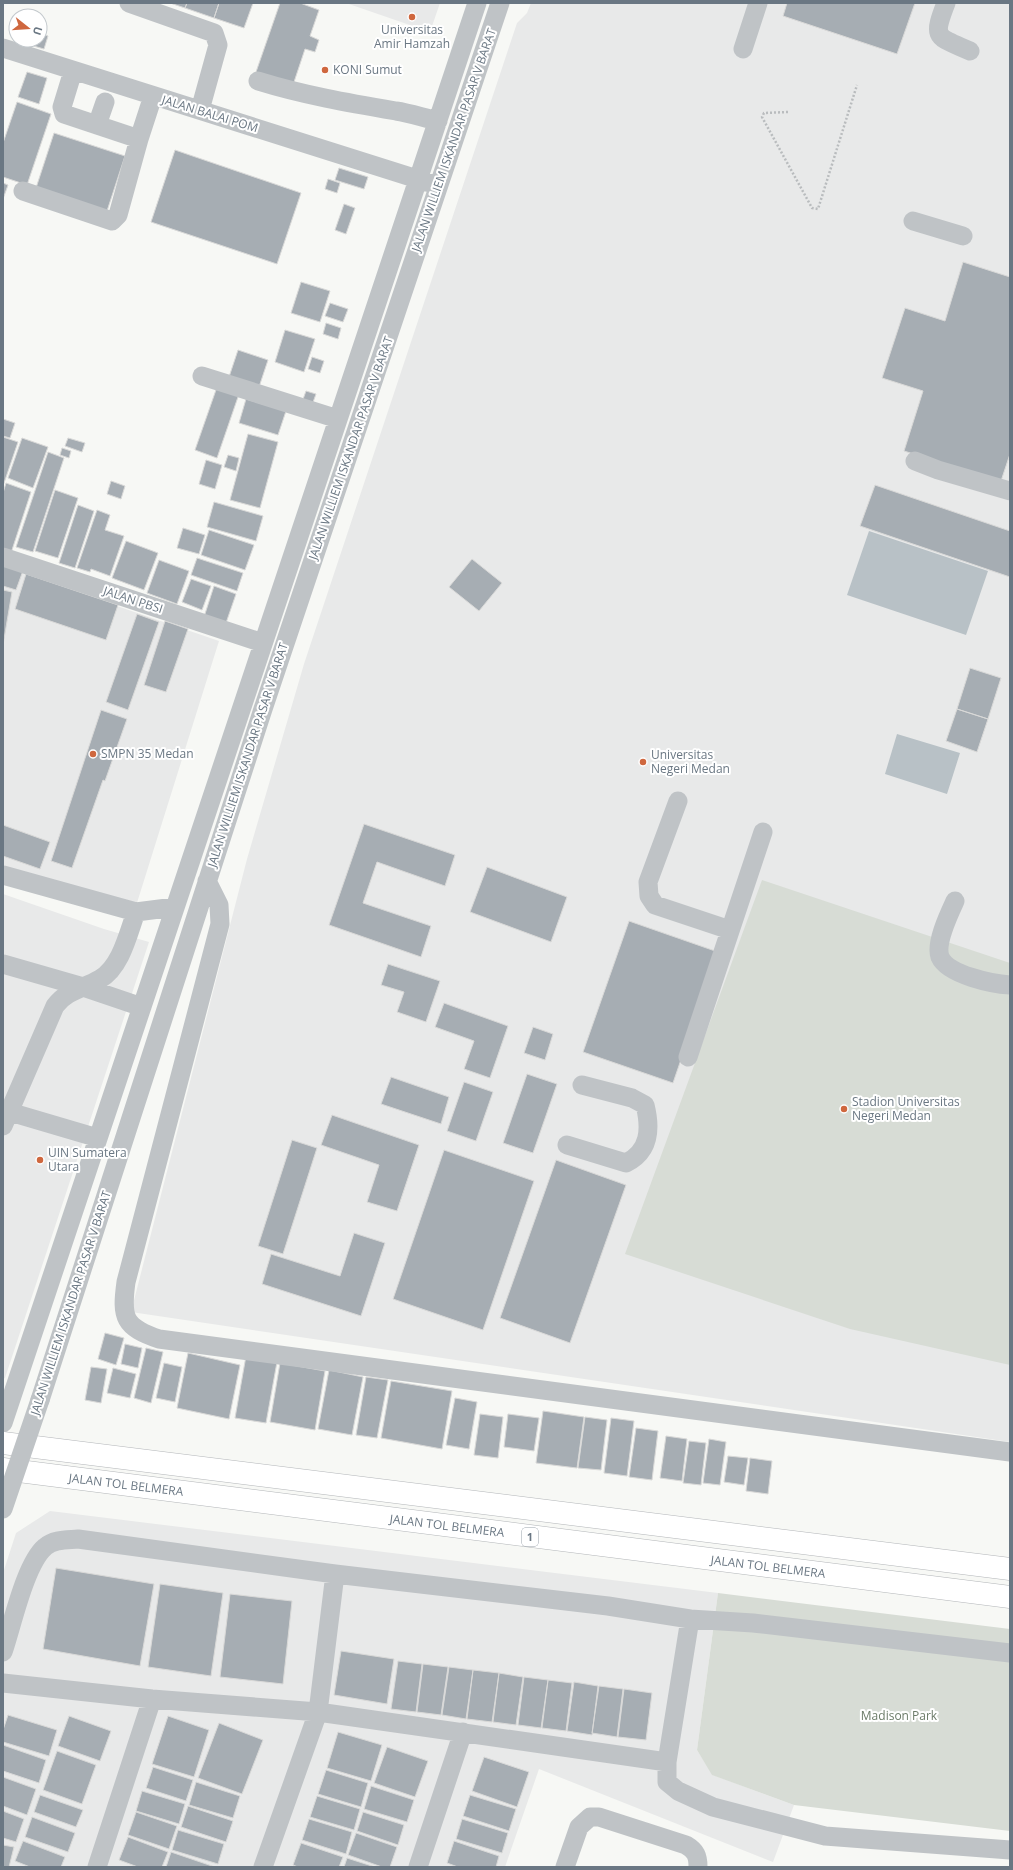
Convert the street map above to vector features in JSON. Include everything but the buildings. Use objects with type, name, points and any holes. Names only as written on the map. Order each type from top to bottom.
[{"type":"highway","name":"1","points":[[3,1443],[1010,1569]]},
{"type":"highway","name":"JALAN TOL BELMERA","points":[[3,1469],[1010,1597]]},
{"type":"street","points":[[129,3],[214,33],[217,36],[218,45],[200,110]]},
{"type":"street","name":"JALAN WILLIEM ISKANDAR PASAR V BARAT","points":[[3,1422],[477,3]]},
{"type":"street","name":"JALAN WILLIEM ISKANDAR PASAR V BARAT","points":[[3,1509],[40,1400],[207,881],[500,3]]},
{"type":"street","points":[[743,49],[758,3]]},
{"type":"street","points":[[946,3],[937,26],[939,34],[944,39],[970,51]]},
{"type":"street","name":"JALAN BALAI POM","points":[[3,48],[439,186]]},
{"type":"street","points":[[74,71],[62,112],[65,115],[139,139]]},
{"type":"street","points":[[258,81],[314,96],[368,108],[397,111],[438,121]]},
{"type":"street","points":[[23,191],[112,221],[118,215],[139,139],[153,96]]},
{"type":"street","points":[[97,125],[105,102]]},
{"type":"street","points":[[913,221],[963,236]]},
{"type":"street","points":[[202,376],[338,419]]},
{"type":"street","points":[[348,389],[368,395]]},
{"type":"street","points":[[915,461],[938,470],[1010,491]]},
{"type":"street","name":"JALAN PBSI","points":[[3,558],[263,643]]},
{"type":"street","points":[[678,801],[648,882],[649,896],[655,904],[730,930]]},
{"type":"street","points":[[688,1057],[763,832]]},
{"type":"street","points":[[3,875],[136,912],[175,907]]},
{"type":"street","points":[[207,881],[219,905],[220,924],[126,1282],[123,1298],[124,1311],[128,1322],[133,1328],[142,1334],[159,1339],[1010,1452]]},
{"type":"street","points":[[955,901],[940,943],[940,957],[946,964],[963,974],[983,982],[1010,985]]},
{"type":"street","points":[[98,1138],[5,1116],[56,1006],[62,997],[100,979],[110,971],[126,939],[136,912]]},
{"type":"street","points":[[3,964],[83,987],[142,1007]]},
{"type":"street","points":[[568,1145],[626,1163],[636,1158],[642,1152],[648,1133],[649,1123],[646,1105],[632,1098],[582,1085]]},
{"type":"street","points":[[3,1652],[31,1568],[37,1556],[46,1546],[56,1541],[78,1539],[335,1574],[608,1606],[690,1619],[753,1623],[1010,1653]]},
{"type":"street","points":[[263,1867],[318,1712],[335,1574]]},
{"type":"street","points":[[690,1619],[667,1762],[667,1782],[678,1791],[713,1807],[825,1836],[1010,1850]]},
{"type":"street","points":[[3,1683],[152,1699],[318,1712],[667,1762]]},
{"type":"street","points":[[97,1867],[152,1699]]},
{"type":"street","points":[[418,1867],[463,1732]]},
{"type":"street","points":[[565,1867],[579,1827],[590,1817],[599,1817],[686,1845],[694,1850],[698,1857],[698,1867]]},
{"type":"path","points":[[788,112],[764,113],[762,117],[812,208],[818,209],[857,85]]},
{"type":"shaded area","name":"Universitas Amir Hamzah","points":[[346,3],[440,3],[430,32]]},
{"type":"shaded area","name":"Universitas Negeri Medan","points":[[531,3],[1010,3],[1010,1442],[131,1312],[247,859],[304,664],[517,23],[527,13]]},
{"type":"shaded area","points":[[869,531],[988,571],[966,635],[847,595]]},
{"type":"shaded area","name":"SMPN 35 Medan","points":[[3,567],[219,641],[136,906],[3,866]]},
{"type":"shaded area","points":[[897,734],[960,753],[947,794],[885,774]]},
{"type":"shaded area","name":"UIN Sumatera Utara","points":[[3,894],[104,929],[149,942],[5,1378],[3,1379]]},
{"type":"shaded area","points":[[50,1511],[718,1593],[697,1750],[713,1775],[794,1805],[773,1862],[539,1769],[505,1867],[3,1867],[3,1573],[16,1533]]},
{"type":"green space","name":"Stadion Universitas Negeri Medan","points":[[762,880],[1010,963],[1010,1365],[850,1329],[625,1254]]},
{"type":"green space","name":"Madison Park","points":[[718,1593],[1010,1629],[1010,1831],[794,1805],[712,1775],[697,1750]]},
{"type":"place","name":"Universitas Amir Hamzah","points":[[412,17]]},
{"type":"place","name":"KONI Sumut","points":[[325,70]]},
{"type":"place","name":"SMPN 35 Medan","points":[[93,754]]},
{"type":"place","name":"Universitas Negeri Medan","points":[[643,762]]},
{"type":"place","name":"Stadion Universitas Negeri Medan","points":[[844,1109]]},
{"type":"place","name":"UIN Sumatera Utara","points":[[40,1160]]}]
